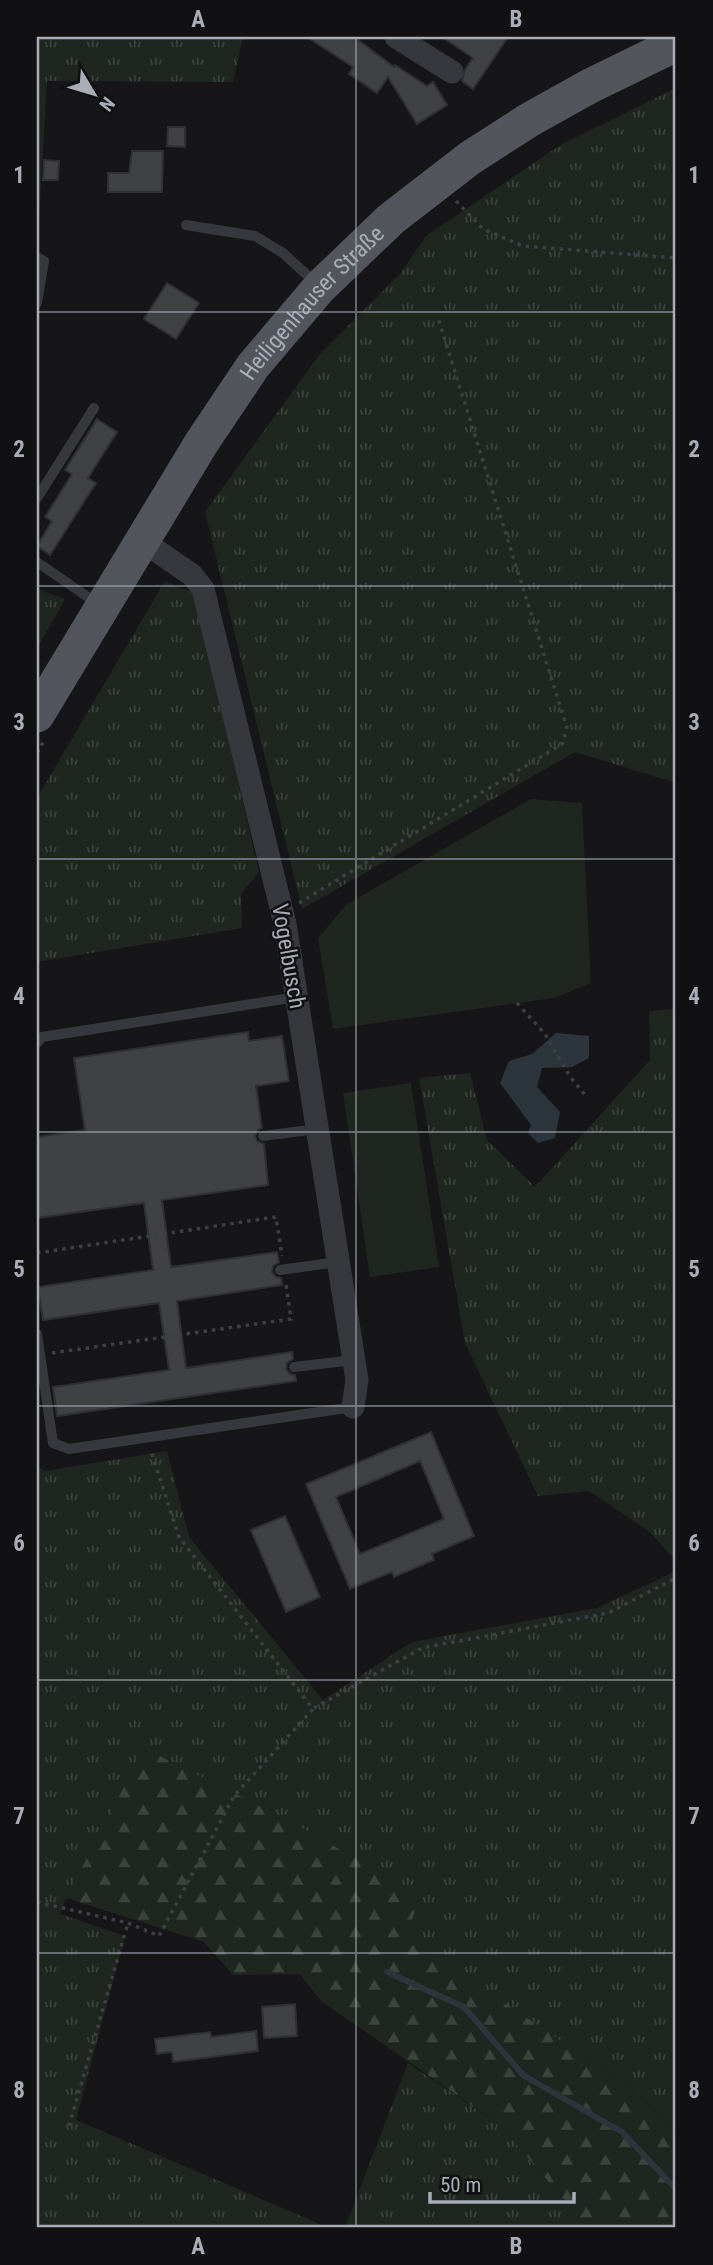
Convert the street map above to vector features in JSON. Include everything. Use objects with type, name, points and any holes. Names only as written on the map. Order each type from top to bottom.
[{"type":"main road","name":"Heiligenhauser Straße","points":[[44,722],[61,675],[202,442],[253,366],[320,287],[391,219],[454,169],[539,115],[676,44]]},
{"type":"street","points":[[396,37],[452,72]]},
{"type":"street","name":"Vogelbusch","points":[[141,541],[192,575],[204,589],[283,913],[357,1380],[353,1406]]},
{"type":"lane","points":[[186,225],[255,236],[282,253],[320,287]]},
{"type":"lane","points":[[37,257],[44,261],[37,303]]},
{"type":"lane","points":[[37,498],[94,408]]},
{"type":"lane","points":[[37,562],[88,594],[103,608]]},
{"type":"lane","points":[[37,1044],[42,1037],[297,997]]},
{"type":"lane","points":[[263,1136],[317,1129]]},
{"type":"lane","points":[[282,1270],[338,1262]]},
{"type":"lane","points":[[37,1334],[53,1443],[69,1449],[353,1406]]},
{"type":"lane","points":[[294,1367],[354,1360]]},
{"type":"path","points":[[454,169],[453,198],[483,229],[523,246],[676,258]]},
{"type":"path","points":[[283,913],[562,744],[567,727],[438,318]]},
{"type":"path","points":[[37,752],[44,722]]},
{"type":"path","points":[[517,1003],[545,1034],[571,1078],[586,1096]]},
{"type":"path","points":[[37,1253],[276,1217],[291,1319],[40,1355]]},
{"type":"path","points":[[147,1438],[179,1537],[313,1709]]},
{"type":"path","points":[[37,1902],[128,1923],[159,1936],[234,1796],[313,1709],[422,1648],[608,1613],[676,1578]]},
{"type":"path","points":[[69,2126],[128,1923]]},
{"type":"green space","points":[[37,37],[243,37],[233,82],[47,81],[37,253]]},
{"type":"green space","points":[[676,88],[676,783],[575,752],[302,909],[205,512],[320,354],[400,274],[426,236],[562,144]]},
{"type":"green space","points":[[165,581],[194,593],[259,872],[241,894],[242,928],[37,962],[37,798]]},
{"type":"green space","points":[[37,589],[65,599],[37,649]]},
{"type":"green space","points":[[531,799],[582,803],[591,983],[554,998],[333,1029],[318,938],[347,904]]},
{"type":"green space","points":[[676,1009],[676,1561],[650,1532],[589,1491],[538,1496],[465,1343],[419,1078],[470,1073],[487,1140],[535,1187],[650,1060],[649,1011]]},
{"type":"green space","points":[[411,1083],[439,1267],[370,1277],[343,1093]]},
{"type":"green space","points":[[167,1451],[189,1537],[323,1700],[412,1642],[597,1608],[676,1571],[676,2134],[635,2090],[404,1937],[421,1895],[66,1898],[60,1914],[125,1936],[76,2120],[329,2228],[37,2228],[37,1466],[45,1471]]},
{"type":"green space","points":[[144,1748],[297,1825],[421,1896],[405,1937],[635,2090],[676,2134],[676,2228],[588,2228],[500,2125],[321,2001],[300,1974],[233,1975],[204,1942],[66,1898]]},
{"type":"green space","points":[[408,2063],[500,2125],[588,2228],[345,2228]]},
{"type":"shaded area","points":[[556,1033],[589,1036],[589,1058],[572,1067],[542,1068],[537,1087],[560,1112],[555,1138],[538,1143],[528,1133],[531,1125],[500,1083],[509,1061],[532,1054]]},
{"type":"building","points":[[307,37],[354,37],[394,67],[395,65],[427,86],[433,82],[447,105],[417,124],[388,77],[377,93],[349,74],[353,67]]},
{"type":"building","points":[[442,37],[508,37],[473,89],[462,81],[473,58]]},
{"type":"building","points":[[168,127],[185,127],[185,147],[167,146]]},
{"type":"building","points":[[132,151],[163,151],[162,192],[108,192],[108,173],[129,173]]},
{"type":"building","points":[[44,160],[59,161],[58,180],[43,180]]},
{"type":"building","points":[[167,283],[199,303],[176,339],[144,319]]},
{"type":"building","points":[[97,419],[117,432],[88,478],[96,483],[50,555],[37,546],[52,521],[45,517],[72,474],[65,470]]},
{"type":"building","points":[[248,1032],[249,1041],[282,1036],[289,1081],[256,1086],[262,1128],[255,1136],[257,1141],[264,1144],[268,1185],[162,1200],[171,1267],[277,1252],[279,1262],[273,1266],[272,1272],[281,1278],[282,1285],[177,1301],[186,1368],[292,1352],[293,1359],[287,1363],[286,1369],[295,1375],[296,1381],[57,1416],[53,1387],[169,1370],[159,1303],[43,1320],[38,1287],[153,1270],[144,1203],[37,1218],[37,1137],[85,1130],[74,1058]]},
{"type":"building","points":[[431,1432],[474,1536],[432,1554],[434,1560],[394,1577],[392,1572],[350,1589],[306,1484]],"holes":[[[420,1461],[444,1519],[360,1554],[336,1497]]]},
{"type":"building","points":[[285,1516],[320,1597],[286,1612],[251,1530]]},
{"type":"building","points":[[295,2004],[297,2036],[264,2038],[262,2007]]},
{"type":"building","points":[[256,2031],[258,2051],[173,2062],[172,2052],[157,2054],[155,2039],[210,2032],[211,2037]]},
{"type":"waterway","points":[[387,1972],[464,2007],[523,2075],[622,2132],[676,2189]]}]
